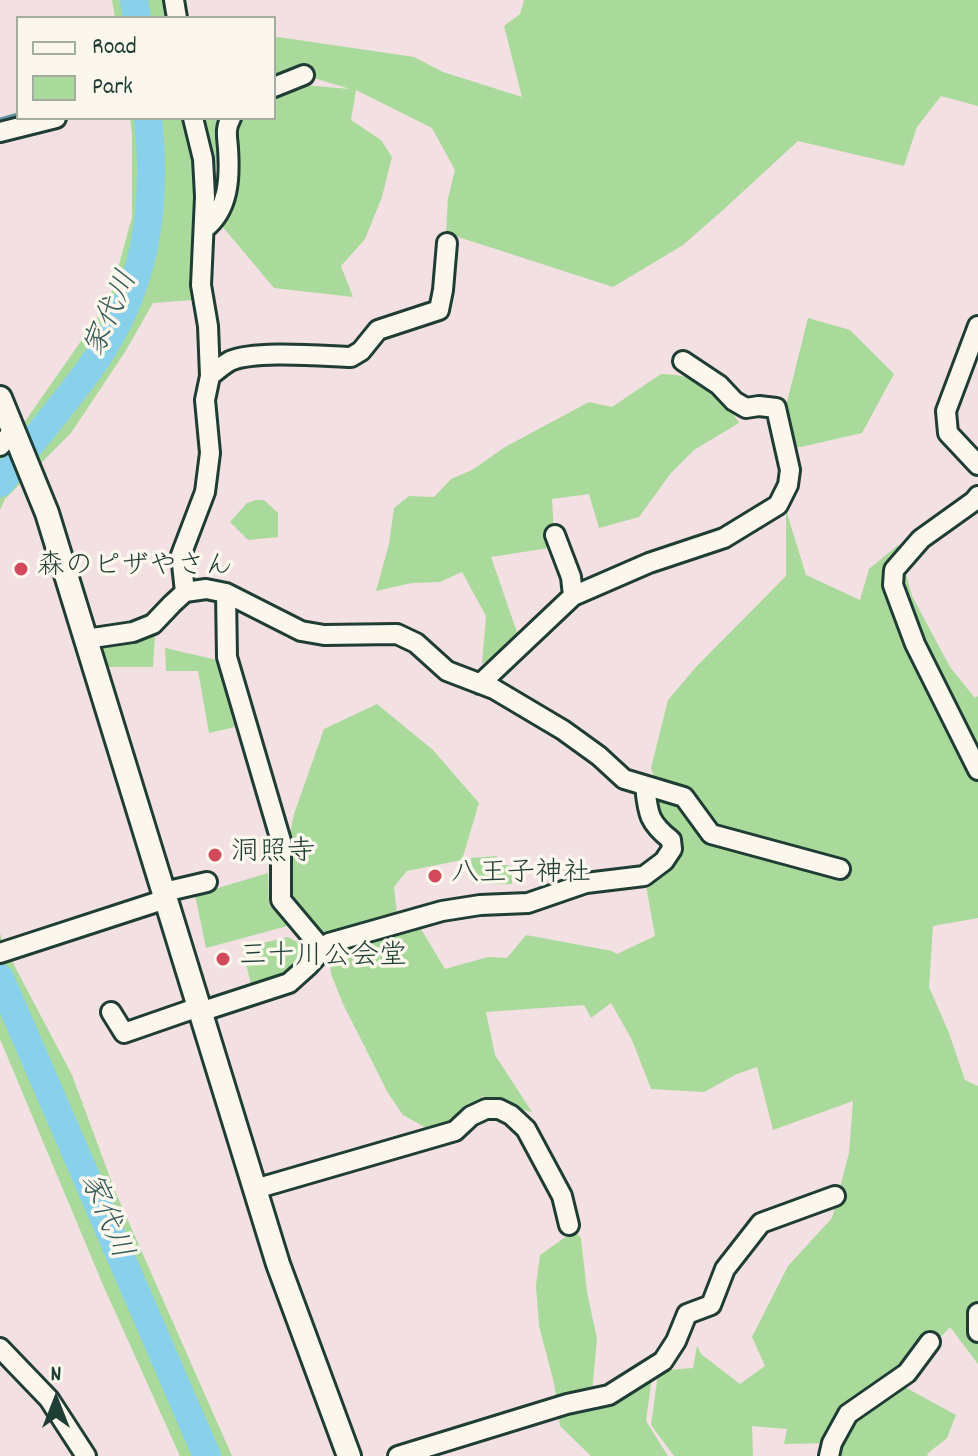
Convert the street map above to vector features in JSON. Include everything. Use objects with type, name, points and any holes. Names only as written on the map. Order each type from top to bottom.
[{"type":"street","points":[[276,86],[304,75]]},
{"type":"street","points":[[0,132],[48,120]]},
{"type":"street","points":[[185,592],[181,555],[205,492],[210,453],[205,400],[210,376],[208,326],[201,285],[205,197],[203,159],[193,120]]},
{"type":"street","points":[[204,229],[216,219],[223,203],[229,173],[226,127],[230,120]]},
{"type":"street","points":[[210,376],[230,361],[244,358],[271,355],[351,357],[361,351],[378,330],[439,310],[447,243]]},
{"type":"street","points":[[978,326],[946,411],[948,433],[978,465]]},
{"type":"street","points":[[480,684],[573,596],[649,563],[724,538],[778,505],[788,485],[790,470],[776,408],[746,408],[683,361]]},
{"type":"street","points":[[0,398],[11,440],[28,467],[47,513],[278,1264],[349,1456]]},
{"type":"street","points":[[978,496],[921,539],[894,570],[893,585],[915,644],[978,770]]},
{"type":"street","points":[[555,535],[571,577],[573,596]]},
{"type":"street","points":[[86,639],[133,632],[153,624],[185,592],[206,589],[226,593],[301,631],[324,635],[397,634],[416,643],[447,671],[494,689],[563,730],[624,779],[684,797],[711,834],[840,869]]},
{"type":"street","points":[[226,593],[227,657],[281,841],[281,900],[323,950]]},
{"type":"street","points":[[111,1012],[124,1033],[289,983],[329,943],[442,911],[480,905],[528,903],[586,883],[644,876],[664,861],[672,849],[671,840],[656,828],[648,814],[645,786]]},
{"type":"street","points":[[3,952],[207,882]]},
{"type":"street","points":[[255,1189],[455,1131],[471,1116],[486,1109],[499,1109],[526,1129],[562,1196],[569,1225]]},
{"type":"street","points":[[398,1456],[567,1404],[609,1395],[663,1361],[676,1341],[687,1314],[711,1305],[725,1269],[761,1223],[835,1196]]},
{"type":"street","points":[[978,1313],[978,1332]]},
{"type":"street","points":[[829,1456],[832,1443],[848,1414],[907,1373],[930,1342]]},
{"type":"street","points":[[0,1348],[49,1399],[86,1456]]},
{"type":"green space","points":[[112,0],[176,0],[179,16],[115,16]]},
{"type":"green space","points":[[524,0],[978,0],[978,106],[941,96],[917,127],[904,166],[798,141],[683,245],[613,287],[446,233],[448,198],[455,170],[432,128],[356,90],[351,120],[381,140],[392,157],[382,197],[365,239],[341,266],[353,297],[274,288],[216,219],[225,130],[205,209],[203,195],[194,300],[153,303],[125,352],[71,433],[5,499],[0,510],[0,457],[109,301],[132,217],[130,120],[276,120],[276,91],[303,85],[350,89],[304,75],[276,79],[278,37],[414,57],[443,72],[522,97],[504,26],[520,14]]},
{"type":"green space","points":[[808,318],[850,330],[894,374],[862,433],[792,447],[783,418]]},
{"type":"green space","points":[[661,374],[685,377],[703,385],[727,406],[739,423],[694,450],[671,473],[639,517],[599,528],[589,494],[552,499],[555,547],[491,557],[520,641],[482,664],[486,616],[462,572],[440,582],[412,583],[376,591],[389,544],[394,508],[409,496],[434,497],[451,479],[472,470],[505,447],[589,402],[612,407]]},
{"type":"green space","points":[[264,500],[278,513],[278,537],[248,540],[230,522],[247,503]]},
{"type":"green space","points":[[786,510],[806,575],[860,600],[869,569],[898,545],[912,596],[950,667],[975,698],[978,696],[978,918],[933,926],[929,987],[965,1080],[978,1086],[978,1364],[950,1327],[907,1373],[847,1407],[832,1443],[784,1444],[787,1429],[752,1426],[753,1456],[674,1456],[651,1425],[658,1374],[667,1370],[693,1368],[697,1346],[701,1354],[740,1384],[765,1366],[752,1337],[788,1266],[832,1218],[849,1153],[853,1101],[773,1130],[757,1067],[704,1092],[651,1089],[632,1040],[611,1003],[591,1018],[584,1005],[486,1012],[495,1055],[532,1112],[491,1103],[482,1095],[482,1111],[430,1130],[403,1115],[388,1093],[331,974],[329,943],[281,900],[285,857],[294,814],[324,729],[377,704],[433,750],[479,803],[462,860],[407,871],[394,887],[397,915],[415,919],[445,969],[488,957],[507,958],[526,935],[617,954],[655,936],[645,880],[672,849],[648,814],[656,783],[651,768],[668,700],[696,667],[786,576]]},
{"type":"green space","points":[[155,634],[153,667],[103,667],[101,652],[111,641]]},
{"type":"green space","points":[[165,648],[217,660],[235,727],[209,733],[198,671],[166,671]]},
{"type":"green space","points":[[497,856],[496,864],[512,866],[512,884],[473,884],[471,858]]},
{"type":"green space","points":[[268,873],[269,905],[291,925],[206,948],[195,895]]},
{"type":"green space","points":[[0,933],[72,1075],[115,1191],[232,1456],[180,1456],[103,1285],[0,1039]]},
{"type":"green space","points":[[288,937],[313,951],[285,978],[252,988],[242,948]]},
{"type":"green space","points":[[574,1231],[581,1238],[587,1292],[597,1339],[592,1392],[594,1409],[652,1377],[646,1421],[668,1456],[591,1456],[560,1426],[554,1383],[539,1326],[536,1285],[540,1255]]},
{"type":"green space","points":[[901,1385],[956,1415],[947,1438],[928,1456],[832,1456],[852,1415]]},
{"type":"waterway","name":"家代川","points":[[134,0],[137,16]]},
{"type":"waterway","points":[[0,120],[16,116]]},
{"type":"waterway","name":"家代川","points":[[0,483],[91,367],[124,309],[144,248],[149,217],[151,152],[148,120]]},
{"type":"waterway","name":"家代川","points":[[0,978],[207,1456]]},
{"type":"place","name":"森のピザやさん","points":[[21,569]]},
{"type":"place","name":"洞照寺","points":[[215,855]]},
{"type":"place","name":"八王子神社","points":[[435,876]]},
{"type":"place","name":"三十川公会堂","points":[[223,959]]}]
